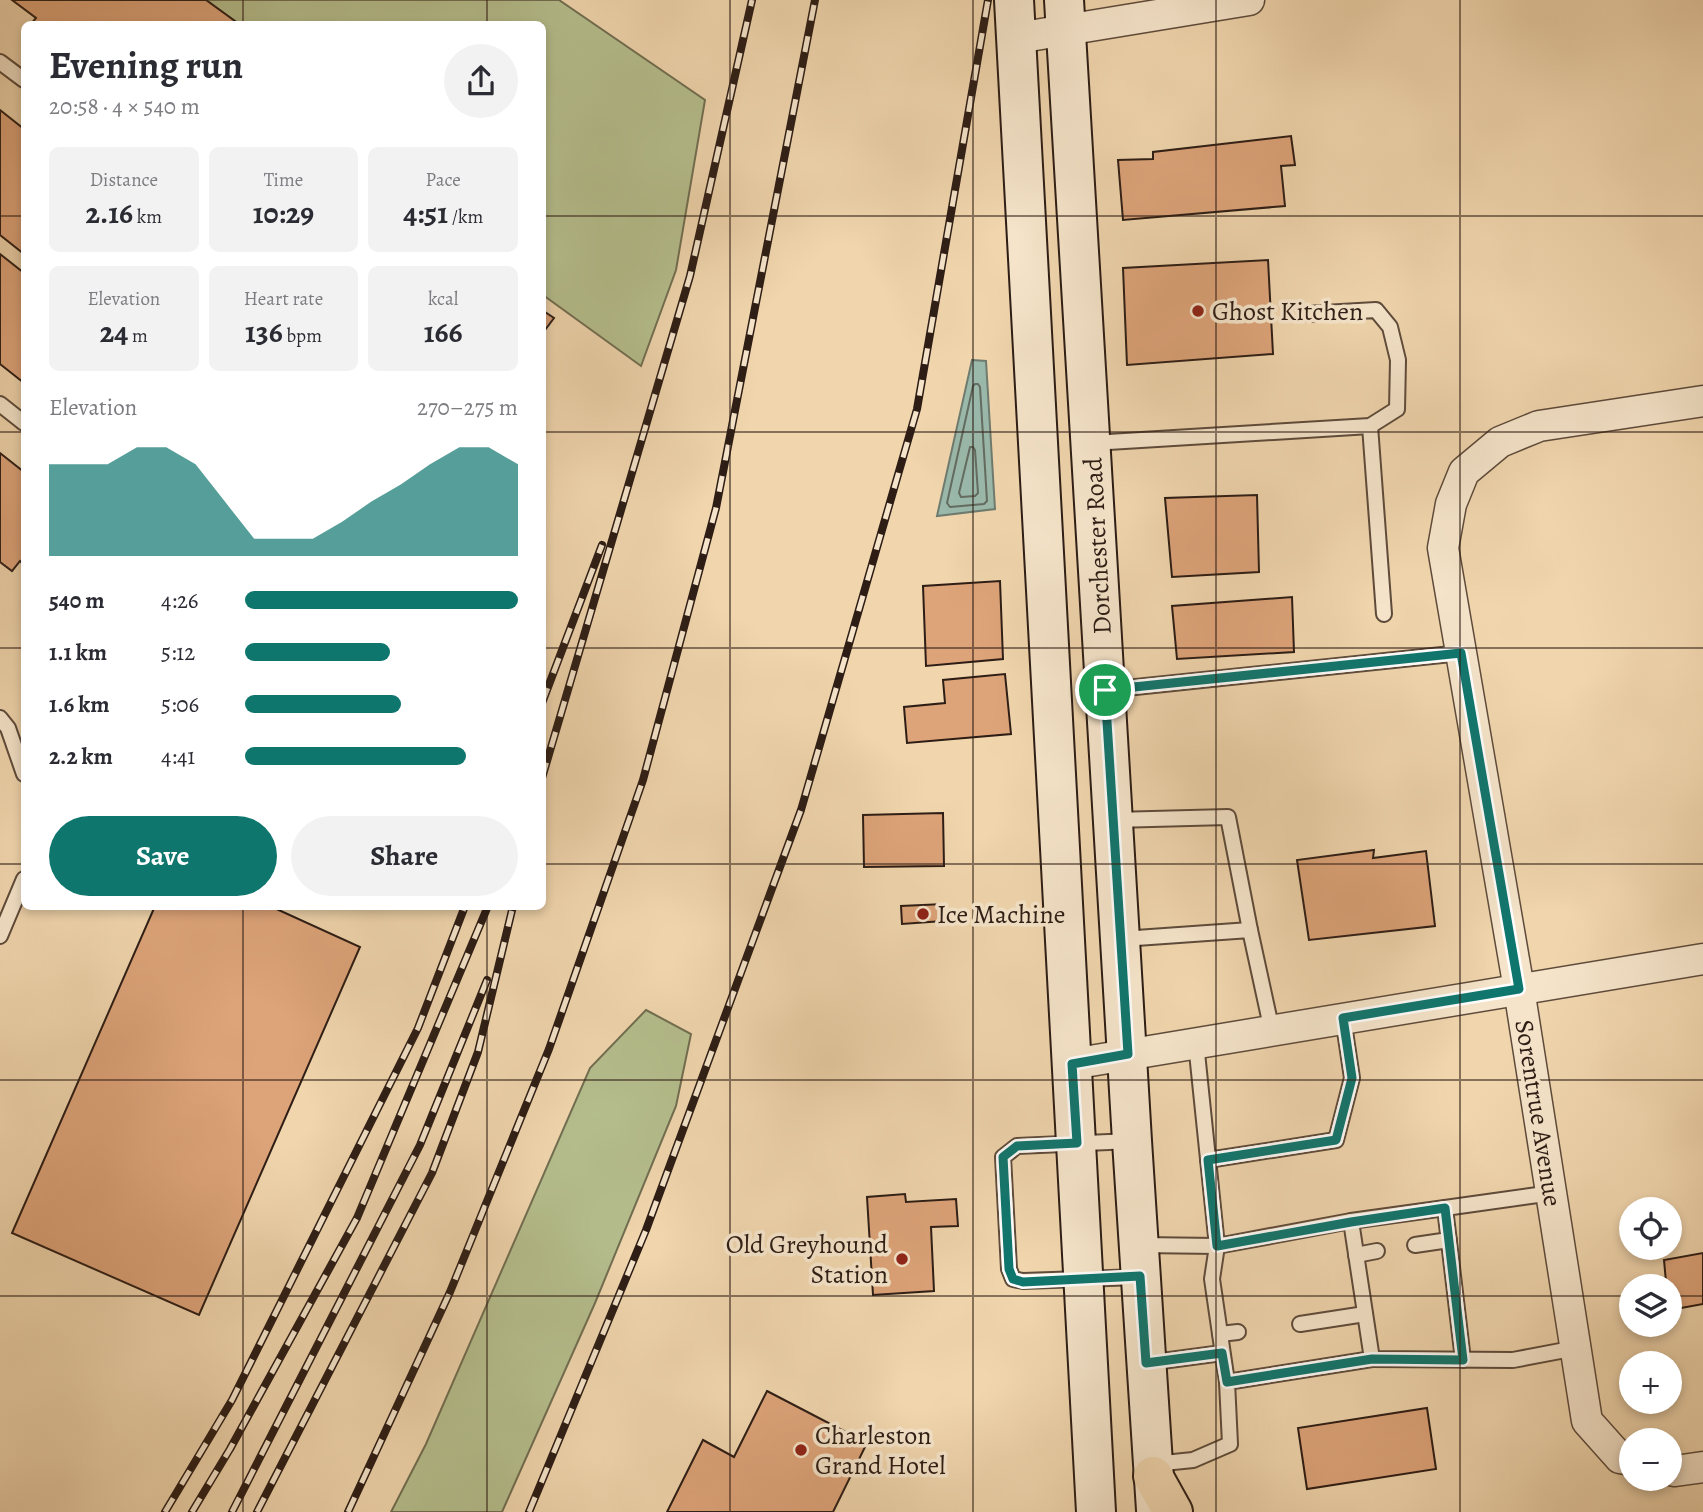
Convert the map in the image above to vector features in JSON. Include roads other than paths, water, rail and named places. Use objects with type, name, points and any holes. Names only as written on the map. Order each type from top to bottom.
[{"type":"highway","points":[[1154,1484],[1173,1512]]},
{"type":"main road","name":"Dorchester Road","points":[[1014,0],[1096,1512]]},
{"type":"main road","name":"Dorchester Road","points":[[1065,15],[1154,1484]]},
{"type":"street","points":[[1017,38],[1065,15],[1249,0]]},
{"type":"street","name":"Sorentrue Avenue","points":[[1619,1452],[1587,1421],[1519,989],[1443,548],[1451,504],[1464,472],[1500,442],[1539,426],[1703,401]]},
{"type":"street","points":[[1072,1064],[1703,959]]},
{"type":"street","points":[[1682,1470],[1703,1467]]},
{"type":"lane","points":[[0,62],[21,78]]},
{"type":"lane","points":[[1091,443],[1370,426],[1398,409],[1398,360],[1390,327],[1376,310],[1306,314]]},
{"type":"lane","points":[[0,404],[21,421]]},
{"type":"lane","points":[[1370,426],[1384,614]]},
{"type":"lane","points":[[1105,690],[1461,653]]},
{"type":"lane","points":[[0,718],[8,728],[21,765]]},
{"type":"lane","points":[[1113,820],[1228,817],[1272,1031]]},
{"type":"lane","points":[[0,936],[21,886]]},
{"type":"lane","points":[[1120,939],[1250,930]]},
{"type":"lane","points":[[1208,1160],[1336,1140],[1352,1078],[1343,1018]]},
{"type":"lane","points":[[1154,1484],[1193,1460],[1230,1444],[1227,1382],[1212,1279],[1217,1246],[1196,1043]]},
{"type":"lane","points":[[1132,1141],[1017,1146],[1003,1157],[1009,1269],[1013,1279],[1023,1282],[1084,1278],[1139,1261],[1217,1246],[1351,1222],[1552,1193]]},
{"type":"lane","points":[[1445,1208],[1463,1360]]},
{"type":"lane","points":[[1351,1222],[1372,1359]]},
{"type":"lane","points":[[1415,1245],[1449,1240]]},
{"type":"lane","points":[[1356,1255],[1377,1251]]},
{"type":"lane","points":[[1300,1324],[1365,1314]]},
{"type":"lane","points":[[1220,1334],[1238,1332]]},
{"type":"lane","points":[[1227,1382],[1372,1359],[1513,1360],[1576,1348]]},
{"type":"lane","points":[[1146,1363],[1222,1353]]},
{"type":"water","points":[[972,360],[986,361],[995,509],[937,516]]},
{"type":"railway","points":[[546,764],[690,276],[752,0]]},
{"type":"railway","points":[[348,1512],[450,1292],[549,1049],[643,780],[716,508],[815,0]]},
{"type":"railway","points":[[529,1512],[646,1230],[801,810],[917,409],[988,0]]},
{"type":"railway","points":[[546,692],[602,545]]},
{"type":"railway","points":[[165,1512],[232,1400],[418,1028],[463,910]]},
{"type":"railway","points":[[192,1512],[230,1449],[357,1218],[486,910]]},
{"type":"railway","points":[[257,1512],[432,1173],[478,1052],[512,910]]},
{"type":"railway","points":[[232,1512],[420,1145],[487,980]]},
{"type":"place","name":"Ghost Kitchen","points":[[1198,311]]},
{"type":"place","name":"Ice Machine","points":[[923,914]]},
{"type":"place","name":"Old Greyhound Station","points":[[902,1259]]},
{"type":"place","name":"Charleston Grand Hotel","points":[[801,1450]]}]
